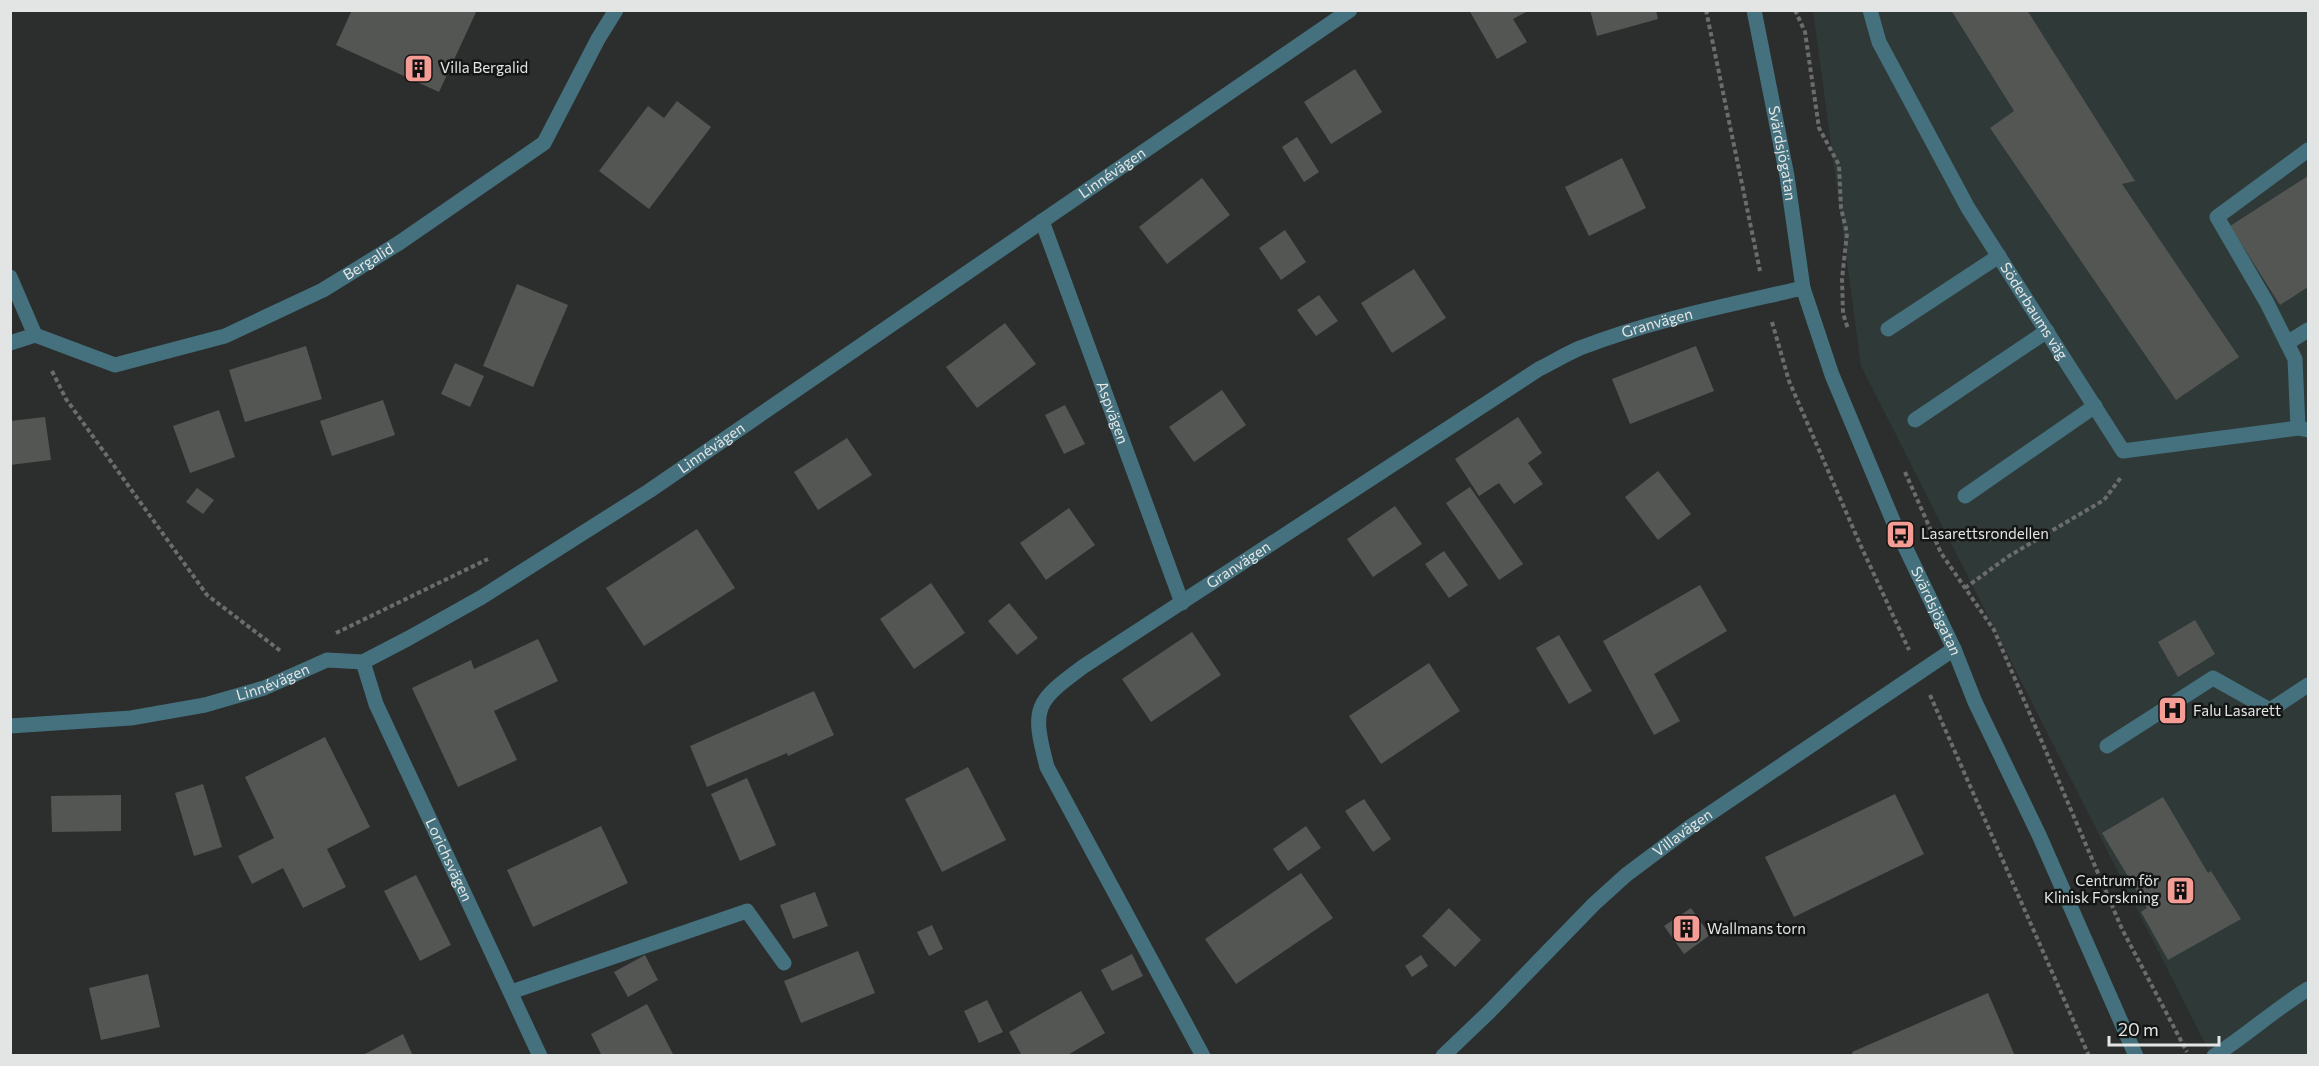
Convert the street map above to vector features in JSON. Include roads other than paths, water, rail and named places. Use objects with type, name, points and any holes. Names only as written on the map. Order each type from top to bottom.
[{"type":"street","name":"Bergalid","points":[[35,335],[116,364],[225,336],[323,290],[399,243],[544,143],[598,39],[616,10]]},
{"type":"street","name":"Linnévägen","points":[[10,726],[131,718],[195,707],[264,688],[327,660],[363,662],[482,597],[649,491],[1350,10]]},
{"type":"street","name":"Svärdsjögatan","points":[[1754,10],[1787,176],[1803,288],[1832,375],[1896,528],[1954,649],[1975,702],[2039,835],[2136,1056]]},
{"type":"street","name":"Söderbaums väg","points":[[1870,10],[1879,42],[1968,208],[2123,451],[2303,429]]},
{"type":"street","points":[[2303,429],[2295,359],[2267,303],[2217,217],[2308,150]]},
{"type":"street","name":"Aspvägen","points":[[1042,221],[1182,603]]},
{"type":"street","points":[[1888,329],[1999,256]]},
{"type":"street","points":[[10,277],[35,335],[10,343]]},
{"type":"street","name":"Granvägen","points":[[1203,1056],[1047,767],[1038,719],[1043,701],[1052,689],[1539,369],[1568,354],[1610,338],[1712,309],[1803,288]]},
{"type":"street","points":[[2287,343],[2308,330]]},
{"type":"street","points":[[1915,420],[2047,331]]},
{"type":"street","points":[[1965,496],[2095,406]]},
{"type":"street","name":"Villavägen","points":[[1443,1056],[1594,904],[1626,875],[1690,827],[1954,649]]},
{"type":"street","name":"Lorichsvägen","points":[[363,662],[376,704],[540,1056]]},
{"type":"street","points":[[2108,746],[2213,678],[2270,710],[2308,685]]},
{"type":"street","points":[[511,992],[747,911],[784,963]]},
{"type":"street","points":[[2214,1056],[2282,1005],[2308,989]]},
{"type":"place","name":"Villa Bergalid","points":[[419,68]]},
{"type":"place","name":"Lasarettsrondellen","points":[[1900,534]]},
{"type":"place","name":"Falu Lasarett","points":[[2172,711]]},
{"type":"place","name":"Centrum för Klinisk Forskning","points":[[2180,890]]},
{"type":"place","name":"Wallmans torn","points":[[1686,929]]}]
